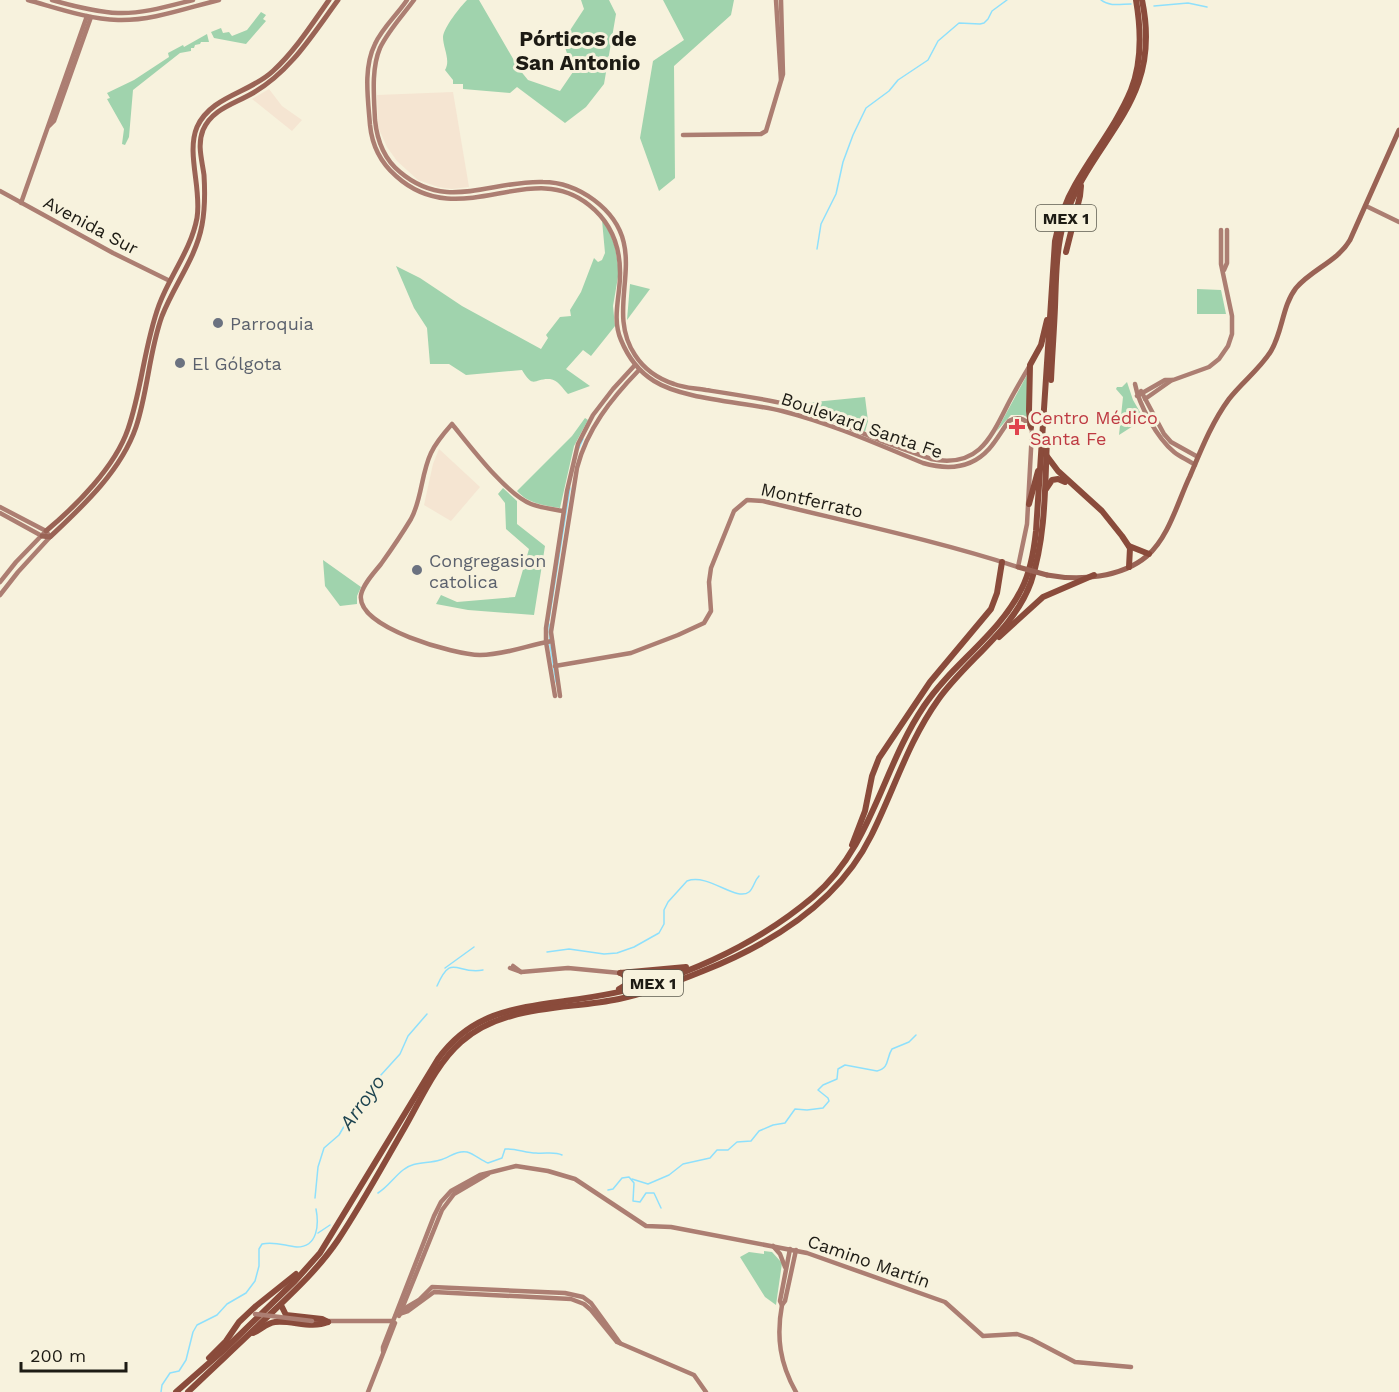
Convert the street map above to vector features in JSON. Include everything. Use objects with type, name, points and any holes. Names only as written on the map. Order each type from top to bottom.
[{"type":"highway","name":"MEX 1","points":[[176,1392],[310,1265],[344,1216],[438,1059],[463,1032],[482,1020],[503,1012],[605,995],[653,983],[744,945],[814,896],[847,858],[869,819],[900,746],[923,707],[942,681],[1000,621],[1022,589],[1034,552],[1054,249],[1066,204],[1075,185],[1123,107],[1136,74],[1140,36],[1136,0]]},
{"type":"highway","name":"MEX 1","points":[[188,1392],[281,1305],[315,1269],[338,1240],[440,1067],[463,1040],[490,1022],[510,1016],[618,1000],[654,990],[758,947],[816,906],[834,889],[864,848],[924,720],[956,676],[1013,615],[1030,583],[1038,553],[1043,496],[1058,249],[1066,217],[1081,183],[1125,114],[1140,81],[1145,44],[1142,0]]},
{"type":"highway","points":[[1066,252],[1081,183]]},
{"type":"highway","points":[[1031,426],[1030,365],[1041,345],[1050,306]]},
{"type":"highway","points":[[1046,454],[1058,471],[1101,511],[1130,546],[1149,554]]},
{"type":"highway","points":[[1029,504],[1041,462]]},
{"type":"highway","points":[[1043,496],[1052,480],[1062,480],[1074,487]]},
{"type":"highway","points":[[1130,546],[1130,567]]},
{"type":"highway","points":[[847,858],[865,811],[872,776],[879,758],[930,682],[991,609],[997,593],[1002,562]]},
{"type":"highway","points":[[988,644],[1043,597],[1094,575]]},
{"type":"highway","points":[[620,973],[696,966]]},
{"type":"highway","points":[[605,995],[629,983],[628,978],[620,973]]},
{"type":"highway","points":[[198,1373],[206,1360],[226,1341],[239,1322],[302,1269],[310,1265]]},
{"type":"highway","points":[[281,1305],[286,1315],[322,1319],[328,1322]]},
{"type":"highway","points":[[250,1334],[276,1322],[319,1325],[328,1322]]},
{"type":"main road","points":[[329,0],[295,47],[273,72],[216,104],[205,114],[199,124],[193,143],[198,200],[196,220],[189,245],[170,281],[153,322],[129,428],[113,464],[97,489],[50,537],[44,534],[90,488],[113,464],[128,447],[136,428],[160,324],[196,247],[203,222],[205,196],[200,145],[201,134],[206,124],[219,110],[253,93],[278,75],[305,46],[338,0]]},
{"type":"main road","points":[[1018,567],[1070,578],[1130,567],[1149,554],[1166,529],[1222,408],[1272,349],[1293,293],[1303,280],[1341,254],[1350,240],[1399,130]]},
{"type":"main road","points":[[153,322],[160,324]]},
{"type":"street","points":[[28,0],[89,16],[118,20],[143,18],[219,0]]},
{"type":"street","points":[[52,0],[93,10],[118,13],[193,0]]},
{"type":"street","points":[[411,0],[386,32],[377,55],[374,76],[376,128],[390,163],[414,183],[438,192],[459,193],[523,183],[546,182],[569,187],[596,201],[612,220],[624,245],[627,270],[622,320],[630,346],[640,366],[614,389],[580,439],[572,461],[546,619],[549,641],[557,696],[555,666],[549,641],[576,468],[596,416]]},
{"type":"street","points":[[776,0],[781,74]]},
{"type":"street","points":[[683,135],[765,132],[781,74],[781,0]]},
{"type":"street","points":[[21,203],[49,126],[54,121],[89,16]]},
{"type":"street","name":"Avenida Sur","points":[[0,191],[170,281]]},
{"type":"street","points":[[1366,206],[1399,222]]},
{"type":"street","points":[[1141,398],[1173,380],[1215,364],[1228,346],[1232,334],[1232,316],[1224,270],[1227,263],[1224,230]]},
{"type":"street","name":"Boulevard Santa Fe","points":[[640,366],[674,384],[800,408],[931,459],[952,461],[971,455],[990,439],[1030,365]]},
{"type":"street","name":"Boulevard Santa Fe","points":[[640,366],[654,382],[667,387],[798,415],[923,463],[942,468],[963,465],[981,456],[1013,418],[1024,419],[1031,426]]},
{"type":"street","points":[[1141,398],[1171,442],[1198,457]]},
{"type":"street","points":[[1141,398],[1168,446],[1194,465]]},
{"type":"street","points":[[549,641],[504,653],[468,654],[409,638],[394,631],[368,612],[362,604],[361,596],[410,521],[430,454],[452,424],[482,460],[517,496],[531,504],[563,511]]},
{"type":"street","points":[[1002,562],[1018,567],[1029,504],[1033,439],[1031,426]]},
{"type":"street","name":"Montferrato","points":[[555,666],[631,653],[696,628],[707,620],[711,611],[709,582],[711,568],[734,511],[747,500],[763,501],[877,528],[1002,562]]},
{"type":"street","points":[[0,507],[44,534]]},
{"type":"street","points":[[0,513],[44,534]]},
{"type":"street","points":[[0,582],[44,534]]},
{"type":"street","points":[[0,596],[50,537]]},
{"type":"street","points":[[512,967],[520,972],[568,968],[620,973]]},
{"type":"street","name":"Camino Martín","points":[[368,1392],[383,1347],[441,1202],[457,1187],[480,1175],[516,1166],[569,1176],[646,1226],[671,1227],[793,1250],[945,1302],[983,1336],[1017,1334],[1082,1364],[1131,1367]]},
{"type":"street","points":[[772,1246],[780,1254],[786,1270]]},
{"type":"street","points":[[793,1250],[786,1270],[780,1301],[782,1305],[778,1332],[788,1375],[796,1392]]},
{"type":"street","points":[[782,1305],[785,1302],[793,1250]]},
{"type":"street","points":[[252,1313],[312,1322],[397,1315],[412,1309],[434,1292],[571,1299],[584,1304],[591,1310],[617,1342],[694,1375],[706,1392]]},
{"type":"shaded area","points":[[269,89],[282,106],[302,120],[292,131],[252,99]]},
{"type":"shaded area","points":[[453,92],[469,187],[452,189],[418,180],[397,161],[387,147],[378,127],[377,95]]},
{"type":"shaded area","points":[[439,449],[480,487],[451,521],[424,505],[433,464]]},
{"type":"green space","points":[[467,0],[479,0],[519,69],[528,80],[560,91],[573,72],[563,41],[584,9],[581,0],[609,0],[616,14],[604,84],[586,107],[565,123],[517,87],[510,93],[463,89],[463,84],[453,84],[453,80],[445,70],[447,58],[443,37],[449,23]]},
{"type":"green space","points":[[663,0],[734,0],[731,15],[674,66],[675,178],[659,191],[640,138],[653,61],[684,40]]},
{"type":"green space","points":[[261,12],[266,15],[263,19],[266,21],[246,44],[214,38],[211,32],[221,28],[223,33],[229,32],[232,36],[247,30]]},
{"type":"green space","points":[[207,34],[209,42],[201,42],[191,48],[191,51],[180,53],[133,90],[129,137],[125,145],[122,144],[124,129],[107,99],[110,98],[107,93],[134,80],[169,57],[168,53]]},
{"type":"green space","points":[[602,220],[615,247],[619,271],[613,306],[615,326],[591,356],[583,350],[566,369],[590,386],[568,394],[550,379],[534,382],[529,380],[522,370],[466,375],[449,364],[430,364],[427,328],[414,308],[396,266],[420,278],[462,306],[541,349],[548,338],[546,335],[560,317],[571,316],[570,310],[581,292],[594,258],[598,262],[602,260],[605,253]]},
{"type":"green space","points":[[630,284],[650,289],[627,320]]},
{"type":"green space","points":[[1197,289],[1221,290],[1226,314],[1197,314]]},
{"type":"green space","points":[[1028,373],[1027,417],[1011,415],[996,432]]},
{"type":"green space","points":[[1127,382],[1133,400],[1144,419],[1119,435],[1123,397],[1116,389]]},
{"type":"green space","points":[[865,397],[868,421],[865,432],[803,409],[804,403]]},
{"type":"green space","points":[[585,418],[588,420],[574,446],[560,508],[526,499],[517,491],[572,436]]},
{"type":"green space","points":[[503,488],[517,501],[517,524],[545,546],[534,615],[468,610],[436,604],[441,595],[457,602],[515,597],[529,549],[506,529],[505,503],[498,494]]},
{"type":"green space","points":[[323,560],[361,587],[357,596],[357,604],[340,606],[325,586]]},
{"type":"green space","points":[[764,1251],[772,1252],[782,1263],[776,1305],[765,1297],[740,1257],[749,1252],[764,1254]]},
{"type":"waterway","points":[[817,249],[821,224],[836,194],[843,162],[866,108],[889,91],[898,80],[928,60],[938,41],[959,23],[984,23],[992,11],[1007,0]]},
{"type":"waterway","points":[[1101,0],[1112,4],[1131,4]]},
{"type":"waterway","points":[[1154,6],[1188,3],[1207,7]]},
{"type":"waterway","points":[[579,448],[583,439]]},
{"type":"waterway","points":[[549,620],[570,488]]},
{"type":"waterway","points":[[549,624],[556,682]]},
{"type":"waterway","name":"Arroyo","points":[[547,952],[569,949],[604,954],[617,953],[634,947],[659,933],[664,924],[664,910],[668,902],[687,881],[704,881],[744,894],[751,890],[759,876]]},
{"type":"waterway","points":[[445,968],[474,947]]},
{"type":"waterway","name":"Arroyo","points":[[437,986],[442,976],[451,967],[474,971],[483,970]]},
{"type":"waterway","name":"Arroyo","points":[[315,1198],[318,1167],[324,1148],[339,1135],[361,1097],[400,1054],[408,1036],[427,1014]]},
{"type":"waterway","points":[[632,1179],[648,1184],[669,1175],[683,1164],[710,1158],[717,1150],[728,1150],[737,1142],[751,1141],[759,1131],[785,1123],[795,1109],[823,1108],[829,1101],[818,1090],[823,1085],[837,1079],[838,1069],[845,1065],[881,1070],[886,1065],[892,1049],[909,1042],[916,1035]]},
{"type":"waterway","points":[[378,1193],[407,1167],[440,1160],[459,1152],[470,1153],[488,1163],[502,1158],[505,1149],[562,1155]]},
{"type":"waterway","points":[[608,1190],[613,1189],[622,1178],[629,1177],[634,1183],[633,1201],[640,1202],[646,1193],[654,1193],[661,1208]]},
{"type":"waterway","name":"Arroyo","points":[[161,1392],[162,1385],[170,1373],[179,1371],[186,1360],[197,1325],[217,1315],[227,1304],[246,1293],[255,1281],[259,1266],[259,1249],[262,1244],[276,1243],[297,1247],[309,1243],[316,1234],[316,1209]]},
{"type":"waterway","points":[[318,1233],[330,1225]]},
{"type":"place","name":"Parroquia","points":[[218,323]]},
{"type":"place","name":"El Gólgota","points":[[180,363]]},
{"type":"place","name":"Centro Médico Santa Fe","points":[[1017,427]]},
{"type":"place","name":"Congregasion catolica","points":[[417,570]]},
{"type":"district","name":"Pórticos de San Antonio","points":[[578,50]]}]
